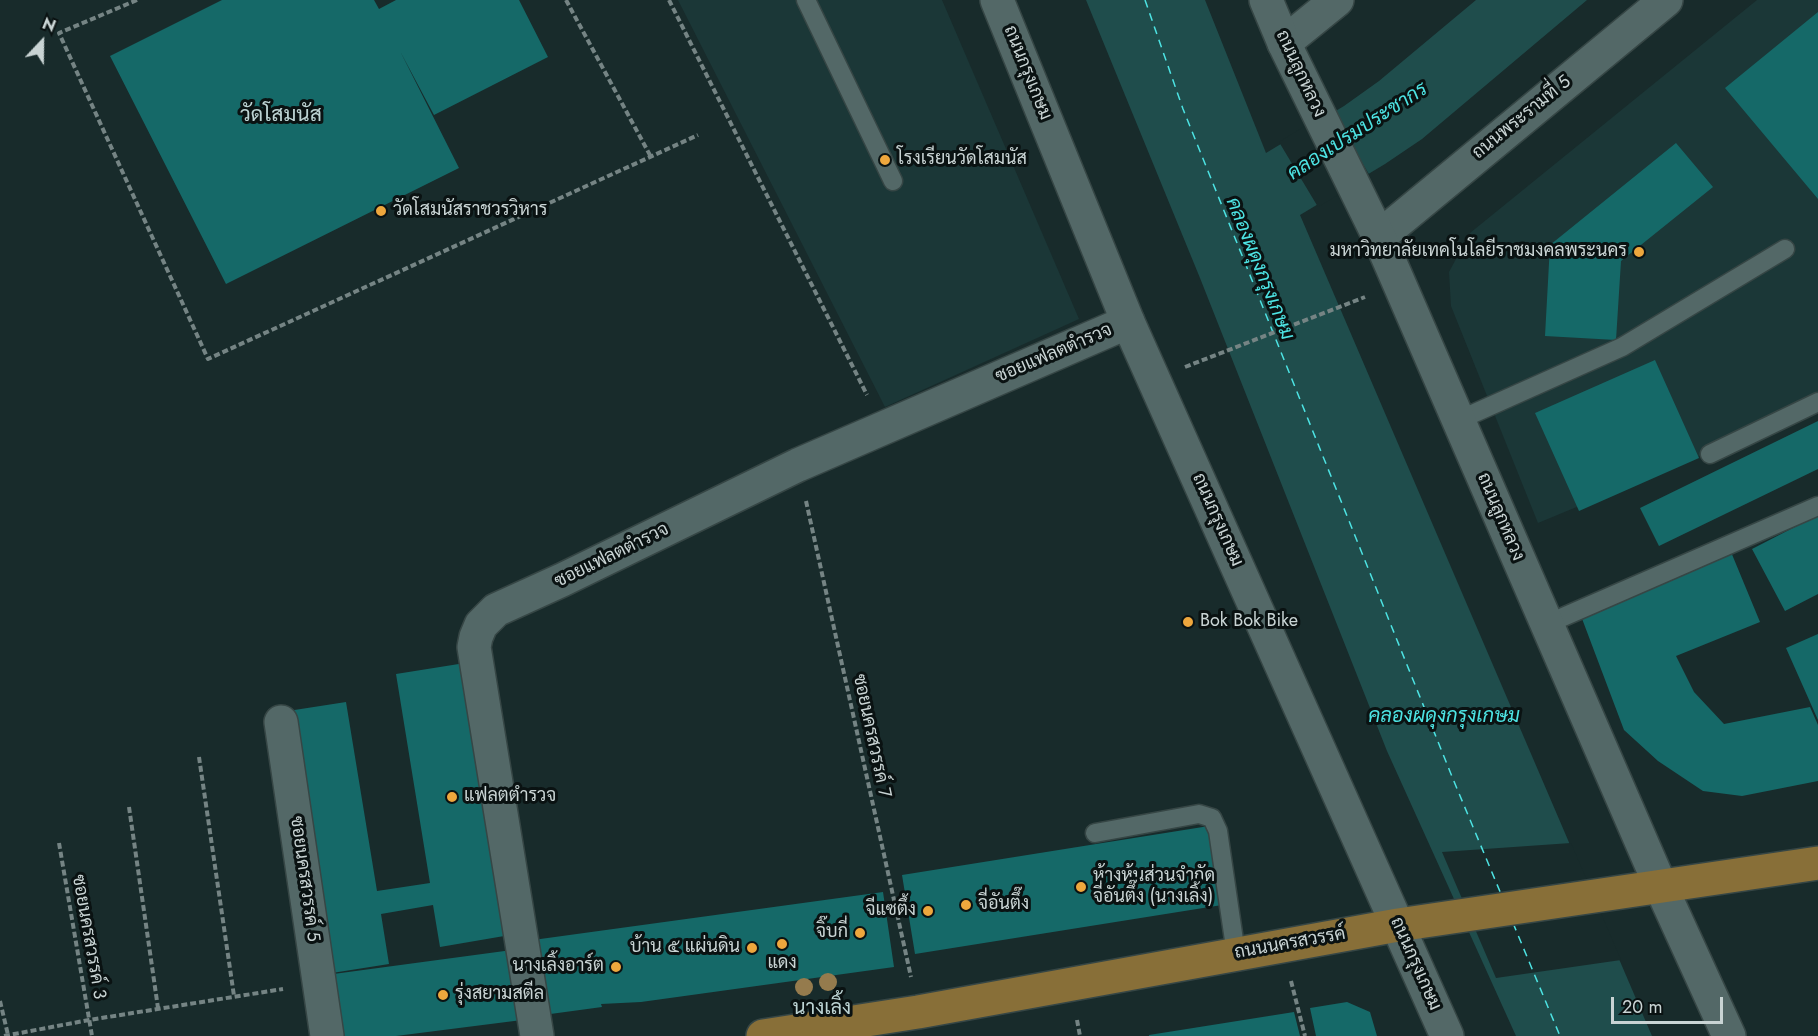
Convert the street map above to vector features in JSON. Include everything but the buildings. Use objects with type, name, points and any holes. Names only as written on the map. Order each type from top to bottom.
[{"type":"main road","name":"ถนนนครสวรรค์","points":[[763,1036],[918,1012],[1398,925],[1818,863]]},
{"type":"street","name":"ถนนกรุงเกษม","points":[[997,0],[1128,322],[1447,1036]]},
{"type":"street","name":"ถนนลูกหลวง","points":[[1266,0],[1284,43],[1372,223],[1661,887],[1729,1036]]},
{"type":"street","points":[[1284,43],[1337,0]]},
{"type":"street","name":"ถนนพระรามที่ 5","points":[[1372,223],[1666,0]]},
{"type":"street","name":"ซอยแฟลตตำรวจ","points":[[537,1036],[474,647],[481,625],[496,610],[798,465],[1128,322]]},
{"type":"street","name":"ซอยนครสวรรค์ 5","points":[[281,722],[327,1036]]},
{"type":"lane","points":[[806,0],[893,181]]},
{"type":"lane","points":[[1459,420],[1622,347],[1785,249]]},
{"type":"lane","points":[[1710,454],[1818,402]]},
{"type":"lane","points":[[1547,624],[1818,506]]},
{"type":"lane","points":[[1095,833],[1199,814],[1212,818],[1218,831],[1236,954]]},
{"type":"path","points":[[137,0],[59,33],[208,359],[698,135]]},
{"type":"path","points":[[566,0],[651,157]]},
{"type":"path","points":[[669,0],[884,428]]},
{"type":"path","points":[[1224,351],[1346,304]]},
{"type":"path","name":"ซอยนครสวรรค์ 7","points":[[798,465],[918,1012]]},
{"type":"path","points":[[199,757],[234,996]]},
{"type":"path","points":[[129,807],[158,1008]]},
{"type":"path","name":"ซอยนครสวรรค์ 3","points":[[59,843],[92,1036]]},
{"type":"path","points":[[1282,946],[1305,1036]]},
{"type":"path","points":[[0,1001],[6,1036],[158,1008],[319,983]]},
{"type":"shaded area","name":"โรงเรียนวัดโสมนัส","points":[[678,0],[942,0],[1079,319],[885,407]]},
{"type":"shaded area","name":"มหาวิทยาลัยเทคโนโลยีราชมงคลพระนคร","points":[[1757,0],[1818,0],[1818,407],[1538,523],[1451,306],[1449,272],[1470,233]]},
{"type":"water","name":"คลองผดุงกรุงเกษม","points":[[1086,0],[1205,0],[1266,153],[1344,106],[1379,81],[1476,0],[1587,0],[1422,139],[1300,215],[1652,1036],[1516,1036],[1387,751],[1200,278]]},
{"type":"pier","points":[[1331,110],[1370,176],[1318,207],[1279,142]]},
{"type":"pier","points":[[1571,843],[1621,960],[1496,978],[1442,852]]},
{"type":"ferry route","points":[[1145,0],[1183,109],[1501,894]]},
{"type":"ferry route","points":[[1513,923],[1560,1036]]},
{"type":"place","name":"โรงเรียนวัดโสมนัส","points":[[885,160]]},
{"type":"place","name":"วัดโสมนัสราชวรวิหาร","points":[[381,211]]},
{"type":"place","name":"มหาวิทยาลัยเทคโนโลยีราชมงคลพระนคร","points":[[1639,252]]},
{"type":"place","name":"Bok Bok Bike","points":[[1188,622]]},
{"type":"place","name":"แฟลตตำรวจ","points":[[452,797]]},
{"type":"place","name":"ห้างหุ้นส่วนจำกัด จี่อันตึ๊ง (นางเลิ้ง)","points":[[1081,887]]},
{"type":"place","name":"จี่อันตึ๊ง","points":[[966,905]]},
{"type":"place","name":"จีแซตึ้ง","points":[[928,911]]},
{"type":"place","name":"จิ๊บกี่","points":[[860,933]]},
{"type":"place","name":"แดง","points":[[782,944]]},
{"type":"place","name":"บ้าน ๕ แผ่นดิน","points":[[752,948]]},
{"type":"place","name":"นางเลิ้งอาร์ต","points":[[616,967]]},
{"type":"place","name":"รุ่งสยามสตีล","points":[[443,995]]},
{"type":"district","name":"วัดโสมนัส","points":[[281,116]]},
{"type":"district","name":"นางเลิ้ง","points":[[822,1009]]},
{"type":"water label","name":"คลองเปรมประชากร","points":[[1358,132]]}]
